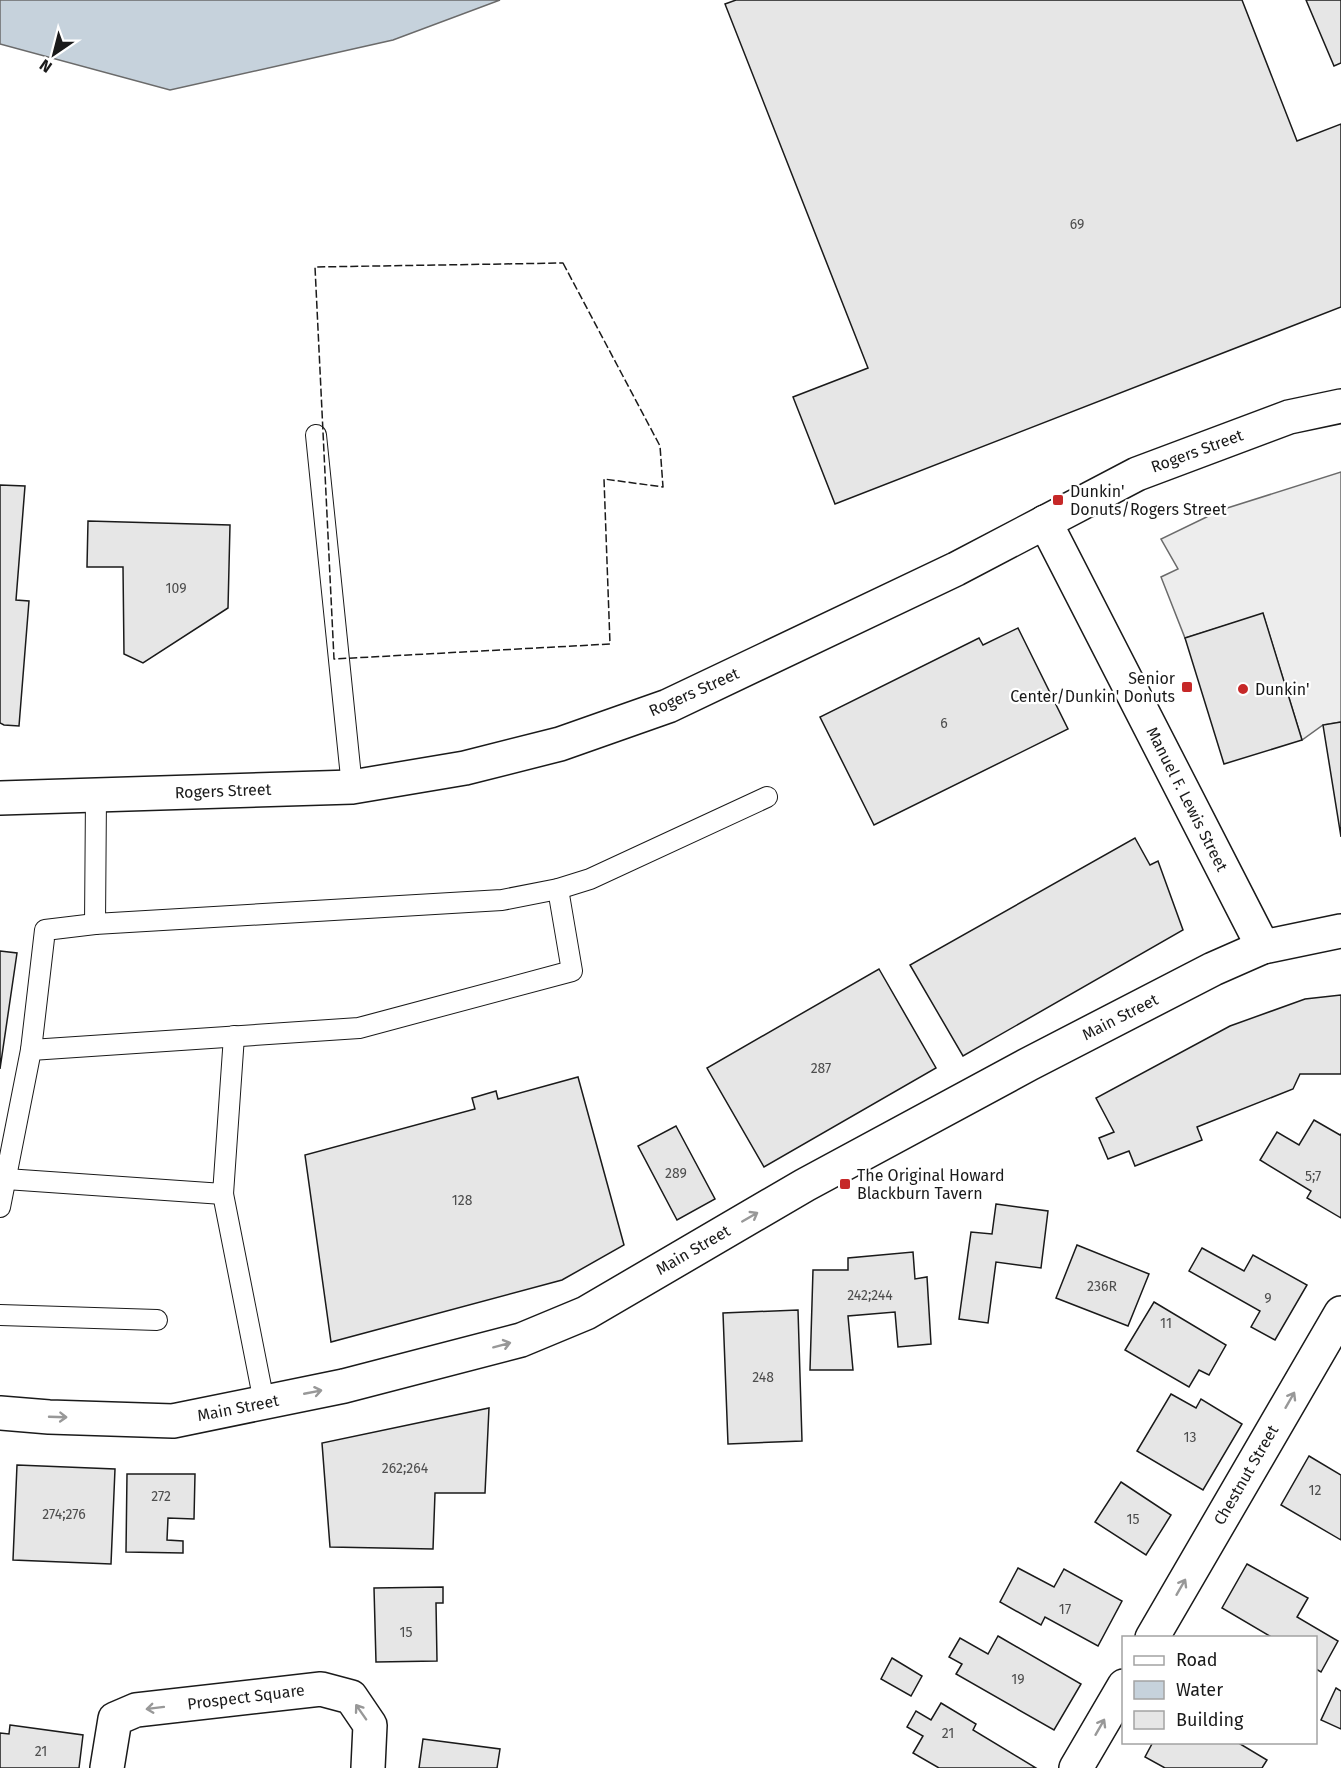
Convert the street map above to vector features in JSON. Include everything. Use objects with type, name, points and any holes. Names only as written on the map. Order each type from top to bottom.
[{"type":"main road","name":"Rogers Street","points":[[0,798],[352,787],[465,768],[560,744],[668,706],[956,569],[1137,474],[1289,417],[1341,406]]},
{"type":"main road","name":"Manuel F. Lewis Street","points":[[1045,522],[1263,947]]},
{"type":"main road","name":"Main Street","points":[[0,1413],[173,1421],[344,1386],[521,1340],[586,1313],[805,1185],[1029,1064],[1213,969],[1263,947],[1341,931]]},
{"type":"main road","name":"Chestnut Street","points":[[1153,1636],[1341,1313]]},
{"type":"main road","name":"Prospect Square","points":[[107,1768],[115,1719],[136,1710],[321,1689],[351,1697],[370,1725],[368,1768]]},
{"type":"main road","points":[[1076,1768],[1122,1689]]},
{"type":"lane","points":[[316,435],[352,787]]},
{"type":"lane","points":[[95,924],[96,795]]},
{"type":"lane","points":[[0,1207],[32,1050],[45,930],[95,924],[502,900],[558,889],[590,879],[767,797]]},
{"type":"lane","points":[[32,1050],[359,1028],[572,971],[558,889]]},
{"type":"lane","points":[[234,1036],[223,1194],[264,1402]]},
{"type":"lane","points":[[6,1179],[223,1194]]},
{"type":"lane","points":[[0,1315],[157,1320]]},
{"type":"shaded area","points":[[1341,472],[1341,722],[1323,725],[1302,740],[1263,614],[1185,638],[1161,577],[1178,569],[1161,539],[1221,510]]},
{"type":"water","points":[[0,0],[500,0],[393,40],[170,90],[0,44]]},
{"type":"building","points":[[736,0],[1242,0],[1297,141],[1341,124],[1341,307],[835,504],[793,397],[868,368],[725,4]]},
{"type":"building","points":[[1306,0],[1341,0],[1341,63],[1334,66]]},
{"type":"building","points":[[0,485],[25,486],[16,600],[29,601],[19,726],[0,723]]},
{"type":"building","points":[[88,521],[230,525],[228,608],[143,663],[124,654],[123,567],[87,567]]},
{"type":"building","name":"Dunkin'","points":[[1263,613],[1302,740],[1224,764],[1185,638]]},
{"type":"building","points":[[1018,628],[1068,729],[874,825],[820,717],[979,638],[983,645]]},
{"type":"building","points":[[1341,722],[1341,837],[1323,725]]},
{"type":"building","points":[[1135,838],[1150,865],[1158,861],[1183,930],[963,1056],[910,965]]},
{"type":"building","points":[[0,951],[17,953],[0,1069]]},
{"type":"building","points":[[879,969],[936,1068],[764,1167],[707,1068]]},
{"type":"building","points":[[1341,995],[1341,1074],[1300,1074],[1293,1089],[1197,1127],[1202,1140],[1135,1166],[1129,1151],[1108,1159],[1099,1138],[1114,1132],[1096,1098],[1230,1026],[1305,999]]},
{"type":"building","points":[[578,1077],[624,1245],[562,1280],[331,1342],[305,1155],[475,1109],[472,1098],[496,1091],[498,1099]]},
{"type":"building","points":[[1314,1120],[1341,1134],[1341,1218],[1307,1198],[1311,1191],[1260,1160],[1277,1132],[1299,1145]]},
{"type":"building","points":[[676,1126],[715,1199],[677,1220],[638,1146]]},
{"type":"building","points":[[996,1204],[1048,1211],[1041,1268],[996,1262],[988,1323],[959,1319],[971,1232],[992,1234]]},
{"type":"building","points":[[1077,1245],[1149,1274],[1128,1326],[1056,1298]]},
{"type":"building","points":[[1202,1248],[1244,1271],[1253,1255],[1307,1285],[1275,1340],[1251,1327],[1260,1311],[1189,1271]]},
{"type":"building","points":[[913,1252],[915,1279],[927,1277],[931,1344],[898,1347],[895,1312],[848,1316],[853,1370],[810,1370],[813,1270],[848,1270],[848,1258]]},
{"type":"building","points":[[1154,1302],[1226,1345],[1209,1375],[1199,1370],[1189,1387],[1125,1350]]},
{"type":"building","points":[[798,1310],[802,1441],[728,1444],[723,1313]]},
{"type":"building","points":[[1171,1394],[1196,1408],[1201,1399],[1242,1424],[1203,1490],[1137,1451]]},
{"type":"building","points":[[489,1408],[485,1493],[435,1493],[433,1549],[330,1547],[322,1443]]},
{"type":"building","points":[[1309,1456],[1341,1475],[1341,1540],[1281,1505]]},
{"type":"building","points":[[17,1465],[115,1469],[111,1564],[13,1560]]},
{"type":"building","points":[[127,1474],[195,1474],[194,1519],[168,1518],[167,1540],[183,1541],[183,1553],[126,1552]]},
{"type":"building","points":[[1121,1482],[1171,1515],[1146,1555],[1095,1522]]},
{"type":"building","points":[[1247,1564],[1308,1598],[1297,1617],[1338,1641],[1321,1672],[1317,1670],[1317,1636],[1270,1636],[1222,1608]]},
{"type":"building","points":[[1018,1568],[1054,1587],[1064,1569],[1122,1601],[1098,1646],[1045,1617],[1041,1625],[1000,1602]]},
{"type":"building","points":[[443,1587],[443,1603],[436,1603],[437,1661],[376,1662],[374,1588]]},
{"type":"building","points":[[998,1636],[1081,1684],[1054,1730],[956,1674],[962,1664],[949,1657],[960,1638],[988,1654]]},
{"type":"building","points":[[892,1658],[922,1676],[911,1696],[881,1679]]},
{"type":"building","points":[[1336,1688],[1341,1691],[1341,1729],[1321,1720]]},
{"type":"building","points":[[941,1703],[976,1724],[973,1730],[1036,1768],[939,1768],[913,1753],[923,1736],[907,1727],[916,1711],[931,1720]]},
{"type":"building","points":[[10,1725],[83,1735],[79,1768],[0,1768],[0,1733],[9,1734]]},
{"type":"building","points":[[423,1739],[500,1749],[497,1768],[419,1768]]},
{"type":"building","points":[[1152,1744],[1240,1744],[1267,1760],[1262,1768],[1165,1768],[1145,1757]]},
{"type":"fence","points":[[563,263],[660,446],[663,487],[604,479],[610,644],[334,659],[315,267],[563,263]]},
{"type":"place","name":"Dunkin' Donuts/Rogers Street","points":[[1058,500]]},
{"type":"place","name":"Senior Center/Dunkin' Donuts","points":[[1187,687]]},
{"type":"place","name":"Dunkin'","points":[[1243,689]]},
{"type":"place","name":"The Original Howard Blackburn Tavern","points":[[845,1184]]}]
